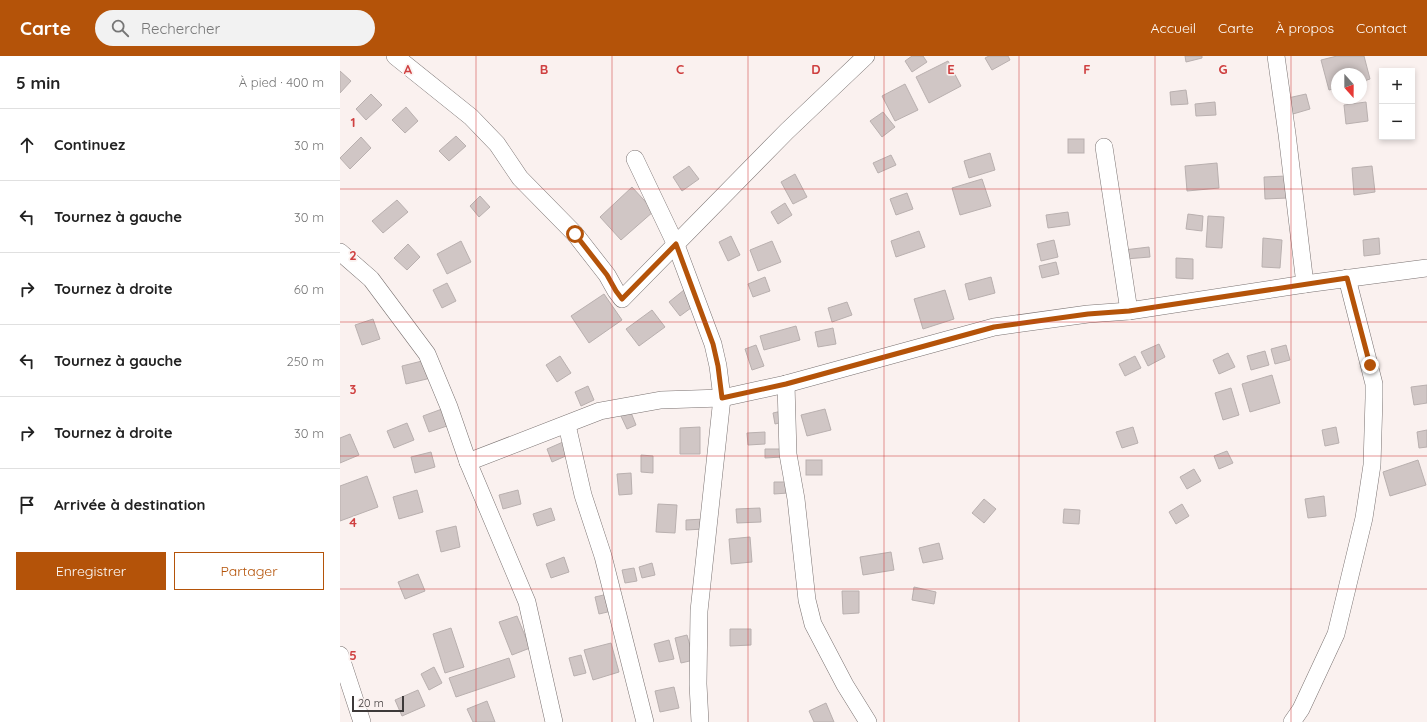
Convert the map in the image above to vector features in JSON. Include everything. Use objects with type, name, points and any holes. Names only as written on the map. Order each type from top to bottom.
[{"type":"street","points":[[395,56],[471,117],[497,144],[520,178],[575,234],[607,275],[622,299],[787,131],[866,56]]},
{"type":"street","points":[[1276,56],[1305,284]]},
{"type":"street","points":[[1104,147],[1129,311]]},
{"type":"street","points":[[635,159],[676,244],[713,344],[718,366],[722,398],[699,611],[698,677],[700,722]]},
{"type":"street","points":[[340,252],[371,279],[427,354],[449,407],[468,462],[527,602],[554,722]]},
{"type":"street","points":[[468,462],[600,411],[661,400],[722,398],[786,384],[994,327],[1088,314],[1129,311],[1305,284],[1427,268]]},
{"type":"street","points":[[1292,722],[1302,709],[1336,634],[1364,518],[1372,465],[1374,384],[1347,278]]},
{"type":"street","points":[[786,384],[788,454],[796,499],[807,600],[813,624],[845,685],[868,722]]},
{"type":"street","points":[[567,425],[583,494],[602,556],[644,722]]},
{"type":"street","points":[[340,655],[362,722]]},
{"type":"building","points":[[912,56],[923,56],[927,62],[912,72],[905,61]]},
{"type":"building","points":[[989,56],[1008,56],[1010,60],[992,70],[985,58]]},
{"type":"building","points":[[1185,56],[1202,56],[1202,58],[1186,62]]},
{"type":"building","points":[[1337,56],[1364,56],[1370,79],[1367,80],[1367,68],[1331,68],[1331,90],[1329,90],[1321,60]]},
{"type":"building","points":[[948,61],[961,86],[929,103],[916,77]]},
{"type":"building","points":[[340,71],[351,81],[340,93]]},
{"type":"building","points":[[905,84],[918,110],[895,121],[882,96]]},
{"type":"building","points":[[1186,90],[1188,104],[1171,105],[1170,92]]},
{"type":"building","points":[[371,94],[382,105],[366,120],[356,109]]},
{"type":"building","points":[[1306,94],[1310,109],[1293,114],[1288,98]]},
{"type":"building","points":[[1215,102],[1216,115],[1196,116],[1195,104]]},
{"type":"building","points":[[1366,104],[1368,121],[1346,124],[1344,105]]},
{"type":"building","points":[[406,107],[418,121],[405,133],[392,120]]},
{"type":"building","points":[[883,112],[895,127],[882,137],[870,121]]},
{"type":"building","points":[[456,136],[466,146],[449,161],[439,151]]},
{"type":"building","points":[[361,137],[371,148],[350,169],[340,158]]},
{"type":"building","points":[[1068,139],[1084,139],[1084,153],[1068,153]]},
{"type":"building","points":[[990,153],[995,170],[969,178],[964,161]]},
{"type":"building","points":[[891,155],[896,165],[878,173],[873,163]]},
{"type":"building","points":[[1217,163],[1219,188],[1187,191],[1185,166]]},
{"type":"building","points":[[689,166],[699,179],[682,191],[673,177]]},
{"type":"building","points":[[1372,166],[1375,192],[1354,195],[1352,168]]},
{"type":"building","points":[[795,174],[807,197],[793,204],[781,182]]},
{"type":"building","points":[[1286,176],[1288,198],[1265,199],[1264,177]]},
{"type":"building","points":[[982,179],[991,206],[960,215],[952,188]]},
{"type":"building","points":[[632,187],[654,211],[621,240],[600,217]]},
{"type":"building","points":[[907,193],[913,209],[896,215],[890,199]]},
{"type":"building","points":[[480,196],[490,207],[479,217],[470,206]]},
{"type":"building","points":[[397,200],[408,212],[383,233],[372,221]]},
{"type":"building","points":[[785,203],[792,215],[778,224],[771,212]]},
{"type":"building","points":[[1068,212],[1070,225],[1048,228],[1046,215]]},
{"type":"building","points":[[1188,214],[1203,216],[1202,231],[1186,229]]},
{"type":"building","points":[[1208,216],[1224,217],[1222,248],[1206,247]]},
{"type":"building","points":[[919,231],[925,247],[896,257],[891,241]]},
{"type":"building","points":[[731,236],[740,255],[728,261],[719,242]]},
{"type":"building","points":[[1263,238],[1282,240],[1280,268],[1262,267]]},
{"type":"building","points":[[1379,238],[1380,254],[1364,256],[1363,240]]},
{"type":"building","points":[[1054,240],[1058,257],[1041,261],[1037,244]]},
{"type":"building","points":[[461,241],[471,262],[447,274],[437,254]]},
{"type":"building","points":[[772,241],[781,262],[758,271],[750,250]]},
{"type":"building","points":[[408,244],[420,257],[407,270],[394,258]]},
{"type":"building","points":[[1149,247],[1150,257],[1125,259],[1124,250]]},
{"type":"building","points":[[1176,258],[1193,259],[1193,279],[1176,278]]},
{"type":"building","points":[[1056,262],[1059,274],[1042,278],[1039,266]]},
{"type":"building","points":[[765,277],[770,291],[753,297],[748,284]]},
{"type":"building","points":[[991,277],[995,293],[969,300],[965,284]]},
{"type":"building","points":[[447,283],[456,301],[442,308],[433,290]]},
{"type":"building","points":[[684,290],[695,305],[680,316],[669,302]]},
{"type":"building","points":[[945,290],[954,319],[923,329],[914,299]]},
{"type":"building","points":[[604,294],[622,320],[589,343],[571,316]]},
{"type":"building","points":[[847,302],[852,315],[832,322],[828,308]]},
{"type":"building","points":[[652,310],[665,327],[639,346],[626,329]]},
{"type":"building","points":[[373,319],[380,339],[362,345],[355,325]]},
{"type":"building","points":[[796,326],[800,340],[764,350],[760,336]]},
{"type":"building","points":[[833,328],[836,344],[818,347],[815,332]]},
{"type":"building","points":[[1159,344],[1165,357],[1148,366],[1141,352]]},
{"type":"building","points":[[756,345],[764,366],[752,370],[745,349]]},
{"type":"building","points":[[1286,345],[1290,360],[1275,364],[1271,349]]},
{"type":"building","points":[[1265,351],[1269,365],[1251,370],[1247,356]]},
{"type":"building","points":[[1228,353],[1235,367],[1219,374],[1213,360]]},
{"type":"building","points":[[560,356],[571,373],[557,382],[546,365]]},
{"type":"building","points":[[1135,356],[1141,368],[1125,376],[1119,364]]},
{"type":"building","points":[[426,360],[431,378],[406,384],[402,366]]},
{"type":"building","points":[[1272,375],[1280,403],[1250,412],[1242,384]]},
{"type":"building","points":[[1427,385],[1427,403],[1414,405],[1411,387]]},
{"type":"building","points":[[588,386],[594,400],[581,406],[575,392]]},
{"type":"building","points":[[1231,388],[1239,415],[1223,420],[1215,393]]},
{"type":"building","points":[[442,409],[447,426],[429,432],[423,416]]},
{"type":"building","points":[[825,409],[831,430],[807,436],[801,415]]},
{"type":"building","points":[[630,410],[636,425],[627,429],[620,414]]},
{"type":"building","points":[[782,411],[783,422],[775,424],[773,413]]},
{"type":"building","points":[[407,423],[414,440],[394,448],[387,431]]},
{"type":"building","points":[[700,427],[700,454],[680,454],[680,428]]},
{"type":"building","points":[[1133,427],[1138,443],[1122,448],[1116,432]]},
{"type":"building","points":[[1336,427],[1339,443],[1325,446],[1322,430]]},
{"type":"building","points":[[1427,430],[1427,447],[1419,448],[1417,432]]},
{"type":"building","points":[[765,432],[765,444],[748,445],[747,433]]},
{"type":"building","points":[[350,434],[359,455],[340,463],[340,438]]},
{"type":"building","points":[[563,442],[568,455],[552,462],[547,449]]},
{"type":"building","points":[[765,449],[782,449],[782,457],[765,458]]},
{"type":"building","points":[[1227,451],[1233,463],[1219,469],[1214,456]]},
{"type":"building","points":[[431,452],[435,467],[415,473],[411,457]]},
{"type":"building","points":[[641,455],[653,456],[653,473],[641,472]]},
{"type":"building","points":[[806,460],[822,460],[822,475],[806,475]]},
{"type":"building","points":[[1418,460],[1426,485],[1390,496],[1383,472]]},
{"type":"building","points":[[1194,469],[1201,481],[1187,489],[1180,477]]},
{"type":"building","points":[[631,473],[632,494],[619,495],[617,474]]},
{"type":"building","points":[[367,476],[378,507],[340,521],[340,486]]},
{"type":"building","points":[[774,482],[788,482],[788,493],[774,494]]},
{"type":"building","points":[[417,490],[423,512],[399,519],[393,497]]},
{"type":"building","points":[[518,490],[521,504],[503,509],[499,495]]},
{"type":"building","points":[[1324,496],[1326,516],[1308,518],[1305,499]]},
{"type":"building","points":[[984,499],[996,509],[984,523],[972,513]]},
{"type":"building","points":[[658,504],[677,505],[675,533],[656,532]]},
{"type":"building","points":[[1182,504],[1189,516],[1176,524],[1169,512]]},
{"type":"building","points":[[551,508],[555,520],[537,526],[533,514]]},
{"type":"building","points":[[760,508],[761,522],[737,523],[736,509]]},
{"type":"building","points":[[1064,509],[1080,510],[1079,524],[1063,523]]},
{"type":"building","points":[[704,519],[704,529],[686,530],[686,520]]},
{"type":"building","points":[[456,526],[460,547],[441,552],[436,531]]},
{"type":"building","points":[[750,537],[752,562],[731,564],[729,539]]},
{"type":"building","points":[[939,543],[943,559],[923,563],[919,548]]},
{"type":"building","points":[[891,552],[894,570],[863,575],[860,557]]},
{"type":"building","points":[[564,557],[569,572],[551,578],[546,564]]},
{"type":"building","points":[[652,563],[655,575],[642,578],[639,567]]},
{"type":"building","points":[[634,568],[637,581],[625,583],[622,570]]},
{"type":"building","points":[[418,574],[425,591],[405,599],[398,582]]},
{"type":"building","points":[[914,587],[936,592],[934,604],[912,600]]},
{"type":"building","points":[[842,591],[859,591],[859,613],[843,614]]},
{"type":"building","points":[[608,594],[612,611],[599,614],[595,597]]},
{"type":"building","points":[[517,616],[530,648],[512,655],[499,622]]},
{"type":"building","points":[[451,628],[464,667],[445,673],[433,634]]},
{"type":"building","points":[[730,629],[751,629],[751,645],[730,646]]},
{"type":"building","points":[[687,635],[694,660],[681,663],[675,638]]},
{"type":"building","points":[[669,640],[674,659],[659,662],[654,644]]},
{"type":"building","points":[[611,643],[619,672],[593,680],[584,650]]},
{"type":"building","points":[[581,655],[586,673],[574,676],[569,658]]},
{"type":"building","points":[[509,658],[515,677],[456,697],[449,678]]},
{"type":"building","points":[[434,667],[442,683],[429,690],[421,674]]},
{"type":"building","points":[[674,687],[679,708],[660,712],[655,691]]},
{"type":"building","points":[[418,690],[425,706],[402,716],[395,700]]},
{"type":"building","points":[[487,701],[495,722],[473,722],[467,709]]},
{"type":"building","points":[[826,703],[834,722],[814,722],[809,711]]},
{"type":"route","points":[[575,234],[607,275],[622,299],[676,244],[713,344],[718,366],[722,398],[786,384],[994,327],[1088,314],[1129,311],[1347,278],[1370,365]]}]
